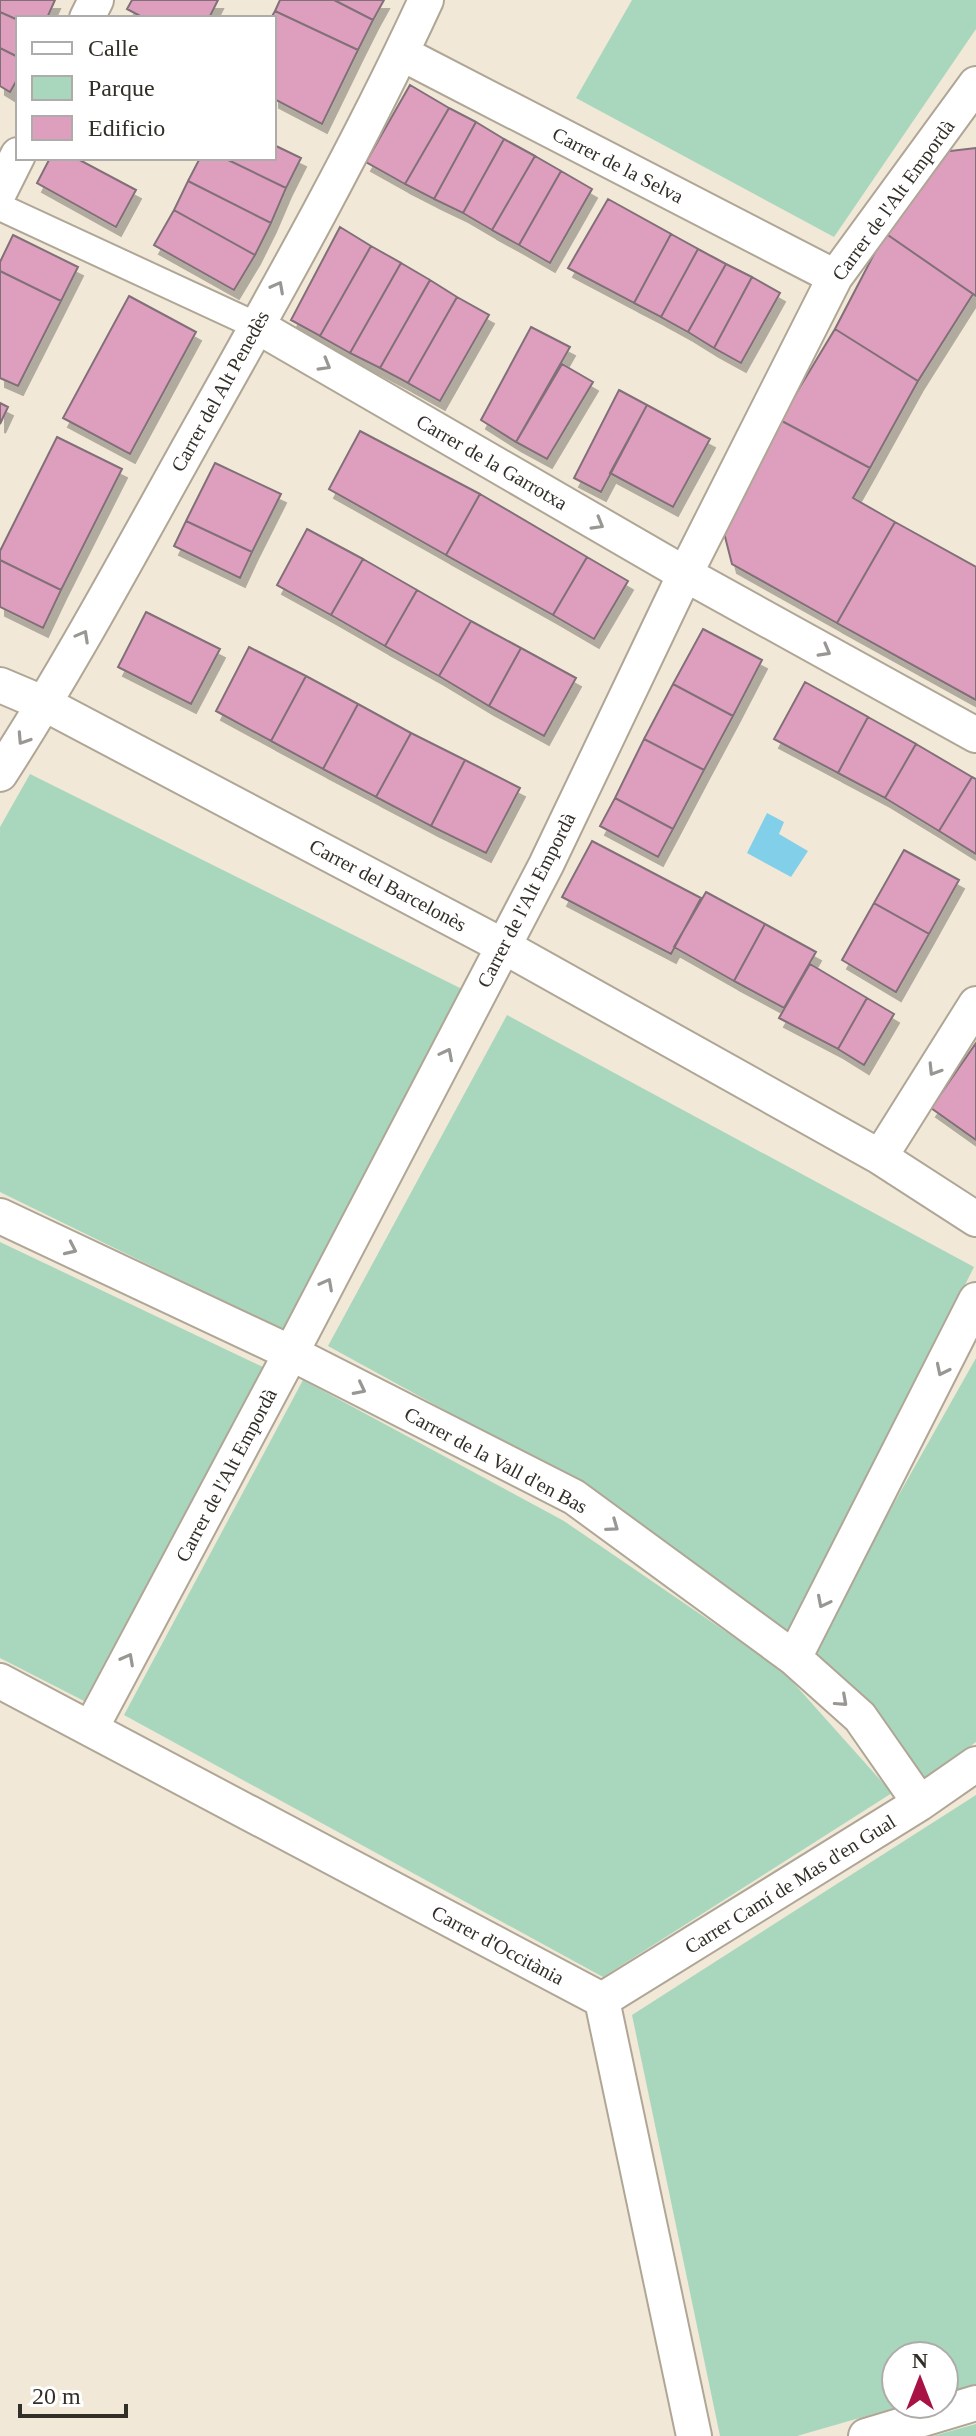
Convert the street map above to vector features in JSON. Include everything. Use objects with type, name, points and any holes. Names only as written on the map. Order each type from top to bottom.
[{"type":"street","name":"Carrer del Alt Penedès","points":[[0,774],[45,704],[257,326],[426,0]]},
{"type":"street","name":"Carrer de la Selva","points":[[401,53],[835,277]]},
{"type":"street","name":"Carrer de l'Alt Empordà","points":[[91,1728],[553,851],[685,574],[835,277],[972,101]]},
{"type":"street","points":[[0,191],[16,159]]},
{"type":"street","name":"Carrer de la Garrotxa","points":[[0,207],[257,326],[685,574],[976,735]]},
{"type":"street","name":"Carrer del Barcelonès","points":[[0,685],[45,704],[503,946],[880,1157],[976,1219]]},
{"type":"street","points":[[880,1157],[976,1004]]},
{"type":"street","name":"Carrer de la Vall d'en Bas","points":[[0,1216],[291,1353],[574,1497],[794,1658],[860,1717],[920,1803]]},
{"type":"street","points":[[794,1658],[976,1300]]},
{"type":"street","name":"Carrer d'Occitània","points":[[0,1681],[602,2000]]},
{"type":"street","name":"Carrer Camí de Mas d'en Gual","points":[[602,2000],[920,1803],[976,1764]]},
{"type":"street","points":[[602,2000],[694,2436]]},
{"type":"street","points":[[866,2436],[976,2403]]},
{"type":"green space","points":[[632,0],[976,0],[976,29],[834,237],[576,98]]},
{"type":"green space","points":[[30,774],[462,989],[286,1332],[0,1192],[0,827]]},
{"type":"green space","points":[[507,1015],[974,1267],[789,1634],[568,1478],[328,1346]]},
{"type":"green space","points":[[0,1242],[263,1367],[84,1701],[0,1658]]},
{"type":"green space","points":[[976,1358],[976,1742],[925,1779],[809,1654]]},
{"type":"green space","points":[[303,1380],[564,1521],[782,1670],[892,1793],[603,1977],[124,1715]]},
{"type":"green space","points":[[976,1795],[976,2384],[960,2388],[960,2340],[880,2340],[880,2412],[797,2436],[720,2436],[632,2015]]},
{"type":"green space","points":[[976,2424],[976,2436],[933,2436]]},
{"type":"water","points":[[767,813],[784,822],[779,834],[808,851],[791,877],[747,853]]},
{"type":"building","points":[[0,0],[55,0],[48,16],[16,16],[16,19],[0,12]]},
{"type":"building","points":[[132,0],[218,0],[210,16],[140,16],[127,9]]},
{"type":"building","points":[[280,0],[334,0],[373,20],[358,50],[275,11]]},
{"type":"building","points":[[334,0],[384,0],[373,20]]},
{"type":"building","points":[[275,11],[358,50],[322,124],[276,100],[276,16],[272,16]]},
{"type":"building","points":[[0,12],[16,19],[16,56],[0,48]]},
{"type":"building","points":[[0,48],[16,56],[16,82],[10,92],[0,86]]},
{"type":"building","points":[[410,85],[449,108],[405,184],[366,162]]},
{"type":"building","points":[[449,108],[476,122],[434,199],[405,184]]},
{"type":"building","points":[[476,122],[504,139],[463,213],[434,199]]},
{"type":"building","points":[[504,139],[535,156],[492,230],[463,213]]},
{"type":"building","points":[[276,146],[301,158],[286,188],[228,160],[276,160]]},
{"type":"building","points":[[976,148],[976,296],[885,233],[942,152]]},
{"type":"building","points":[[535,156],[561,171],[519,245],[492,230]]},
{"type":"building","points":[[49,160],[80,160],[136,190],[116,227],[37,183]]},
{"type":"building","points":[[199,160],[228,160],[286,188],[271,223],[188,181]]},
{"type":"building","points":[[561,171],[592,189],[550,263],[519,245]]},
{"type":"building","points":[[188,181],[271,223],[255,255],[174,210]]},
{"type":"building","points":[[608,199],[671,234],[634,303],[568,268]]},
{"type":"building","points":[[174,210],[255,255],[234,290],[154,245]]},
{"type":"building","points":[[340,227],[371,246],[320,336],[291,320]]},
{"type":"building","points":[[885,233],[973,294],[918,381],[835,329]]},
{"type":"building","points":[[671,234],[698,249],[661,317],[634,303]]},
{"type":"building","points":[[13,235],[78,267],[61,301],[0,271],[0,262]]},
{"type":"building","points":[[371,246],[401,263],[350,353],[320,336]]},
{"type":"building","points":[[698,249],[726,264],[688,332],[661,317]]},
{"type":"building","points":[[401,263],[430,280],[380,368],[350,353]]},
{"type":"building","points":[[726,264],[752,277],[714,348],[688,332]]},
{"type":"building","points":[[0,271],[61,301],[18,386],[0,378]]},
{"type":"building","points":[[752,277],[780,293],[741,363],[714,348]]},
{"type":"building","points":[[430,280],[457,297],[408,383],[380,368]]},
{"type":"building","points":[[129,296],[196,332],[130,454],[63,418]]},
{"type":"building","points":[[457,297],[489,315],[440,401],[408,383]]},
{"type":"building","points":[[531,327],[570,347],[516,442],[481,420]]},
{"type":"building","points":[[835,329],[918,381],[870,468],[780,420]]},
{"type":"building","points":[[562,364],[593,382],[547,459],[516,442]]},
{"type":"building","points":[[619,390],[647,405],[601,492],[574,478]]},
{"type":"building","points":[[0,403],[8,407],[0,424]]},
{"type":"building","points":[[647,405],[710,439],[673,507],[610,473]]},
{"type":"building","points":[[780,420],[870,468],[853,498],[895,522],[837,623],[732,564],[722,525]]},
{"type":"building","points":[[360,431],[480,494],[446,555],[329,489]]},
{"type":"building","points":[[57,437],[122,469],[61,590],[0,560],[0,551]]},
{"type":"building","points":[[215,463],[281,494],[252,552],[186,521]]},
{"type":"building","points":[[480,494],[587,557],[553,615],[446,555]]},
{"type":"building","points":[[186,521],[252,552],[240,578],[174,546]]},
{"type":"building","points":[[895,522],[976,567],[976,700],[837,623]]},
{"type":"building","points":[[307,529],[363,559],[331,615],[277,585]]},
{"type":"building","points":[[587,557],[628,581],[594,639],[553,615]]},
{"type":"building","points":[[363,559],[417,590],[385,646],[331,615]]},
{"type":"building","points":[[0,560],[61,590],[43,628],[0,607]]},
{"type":"building","points":[[417,590],[471,621],[439,676],[385,646]]},
{"type":"building","points":[[146,612],[220,649],[191,704],[118,667]]},
{"type":"building","points":[[471,621],[521,648],[489,706],[439,676]]},
{"type":"building","points":[[703,629],[762,660],[733,716],[673,684]]},
{"type":"building","points":[[249,647],[306,676],[271,741],[216,711]]},
{"type":"building","points":[[521,648],[576,678],[544,736],[489,706]]},
{"type":"building","points":[[306,676],[358,704],[323,769],[271,741]]},
{"type":"building","points":[[805,682],[868,717],[838,773],[774,739]]},
{"type":"building","points":[[673,684],[733,716],[704,770],[644,739]]},
{"type":"building","points":[[358,704],[411,733],[376,797],[323,769]]},
{"type":"building","points":[[868,717],[916,744],[885,798],[838,773]]},
{"type":"building","points":[[411,733],[465,760],[431,826],[376,797]]},
{"type":"building","points":[[644,739],[704,770],[673,829],[615,798]]},
{"type":"building","points":[[916,744],[972,777],[939,831],[885,798]]},
{"type":"building","points":[[465,760],[520,788],[486,853],[431,826]]},
{"type":"building","points":[[972,777],[976,779],[976,854],[939,831]]},
{"type":"building","points":[[615,798],[673,829],[658,857],[600,826]]},
{"type":"building","points":[[592,841],[701,898],[671,954],[562,897]]},
{"type":"building","points":[[904,850],[959,880],[929,934],[874,903]]},
{"type":"building","points":[[706,892],[765,924],[734,981],[674,947]]},
{"type":"building","points":[[874,903],[929,934],[896,992],[842,960]]},
{"type":"building","points":[[765,924],[816,952],[784,1008],[734,981]]},
{"type":"building","points":[[810,964],[867,998],[838,1049],[779,1018]]},
{"type":"building","points":[[867,998],[894,1014],[864,1065],[838,1049]]},
{"type":"building","points":[[976,1043],[976,1140],[931,1108]]}]
